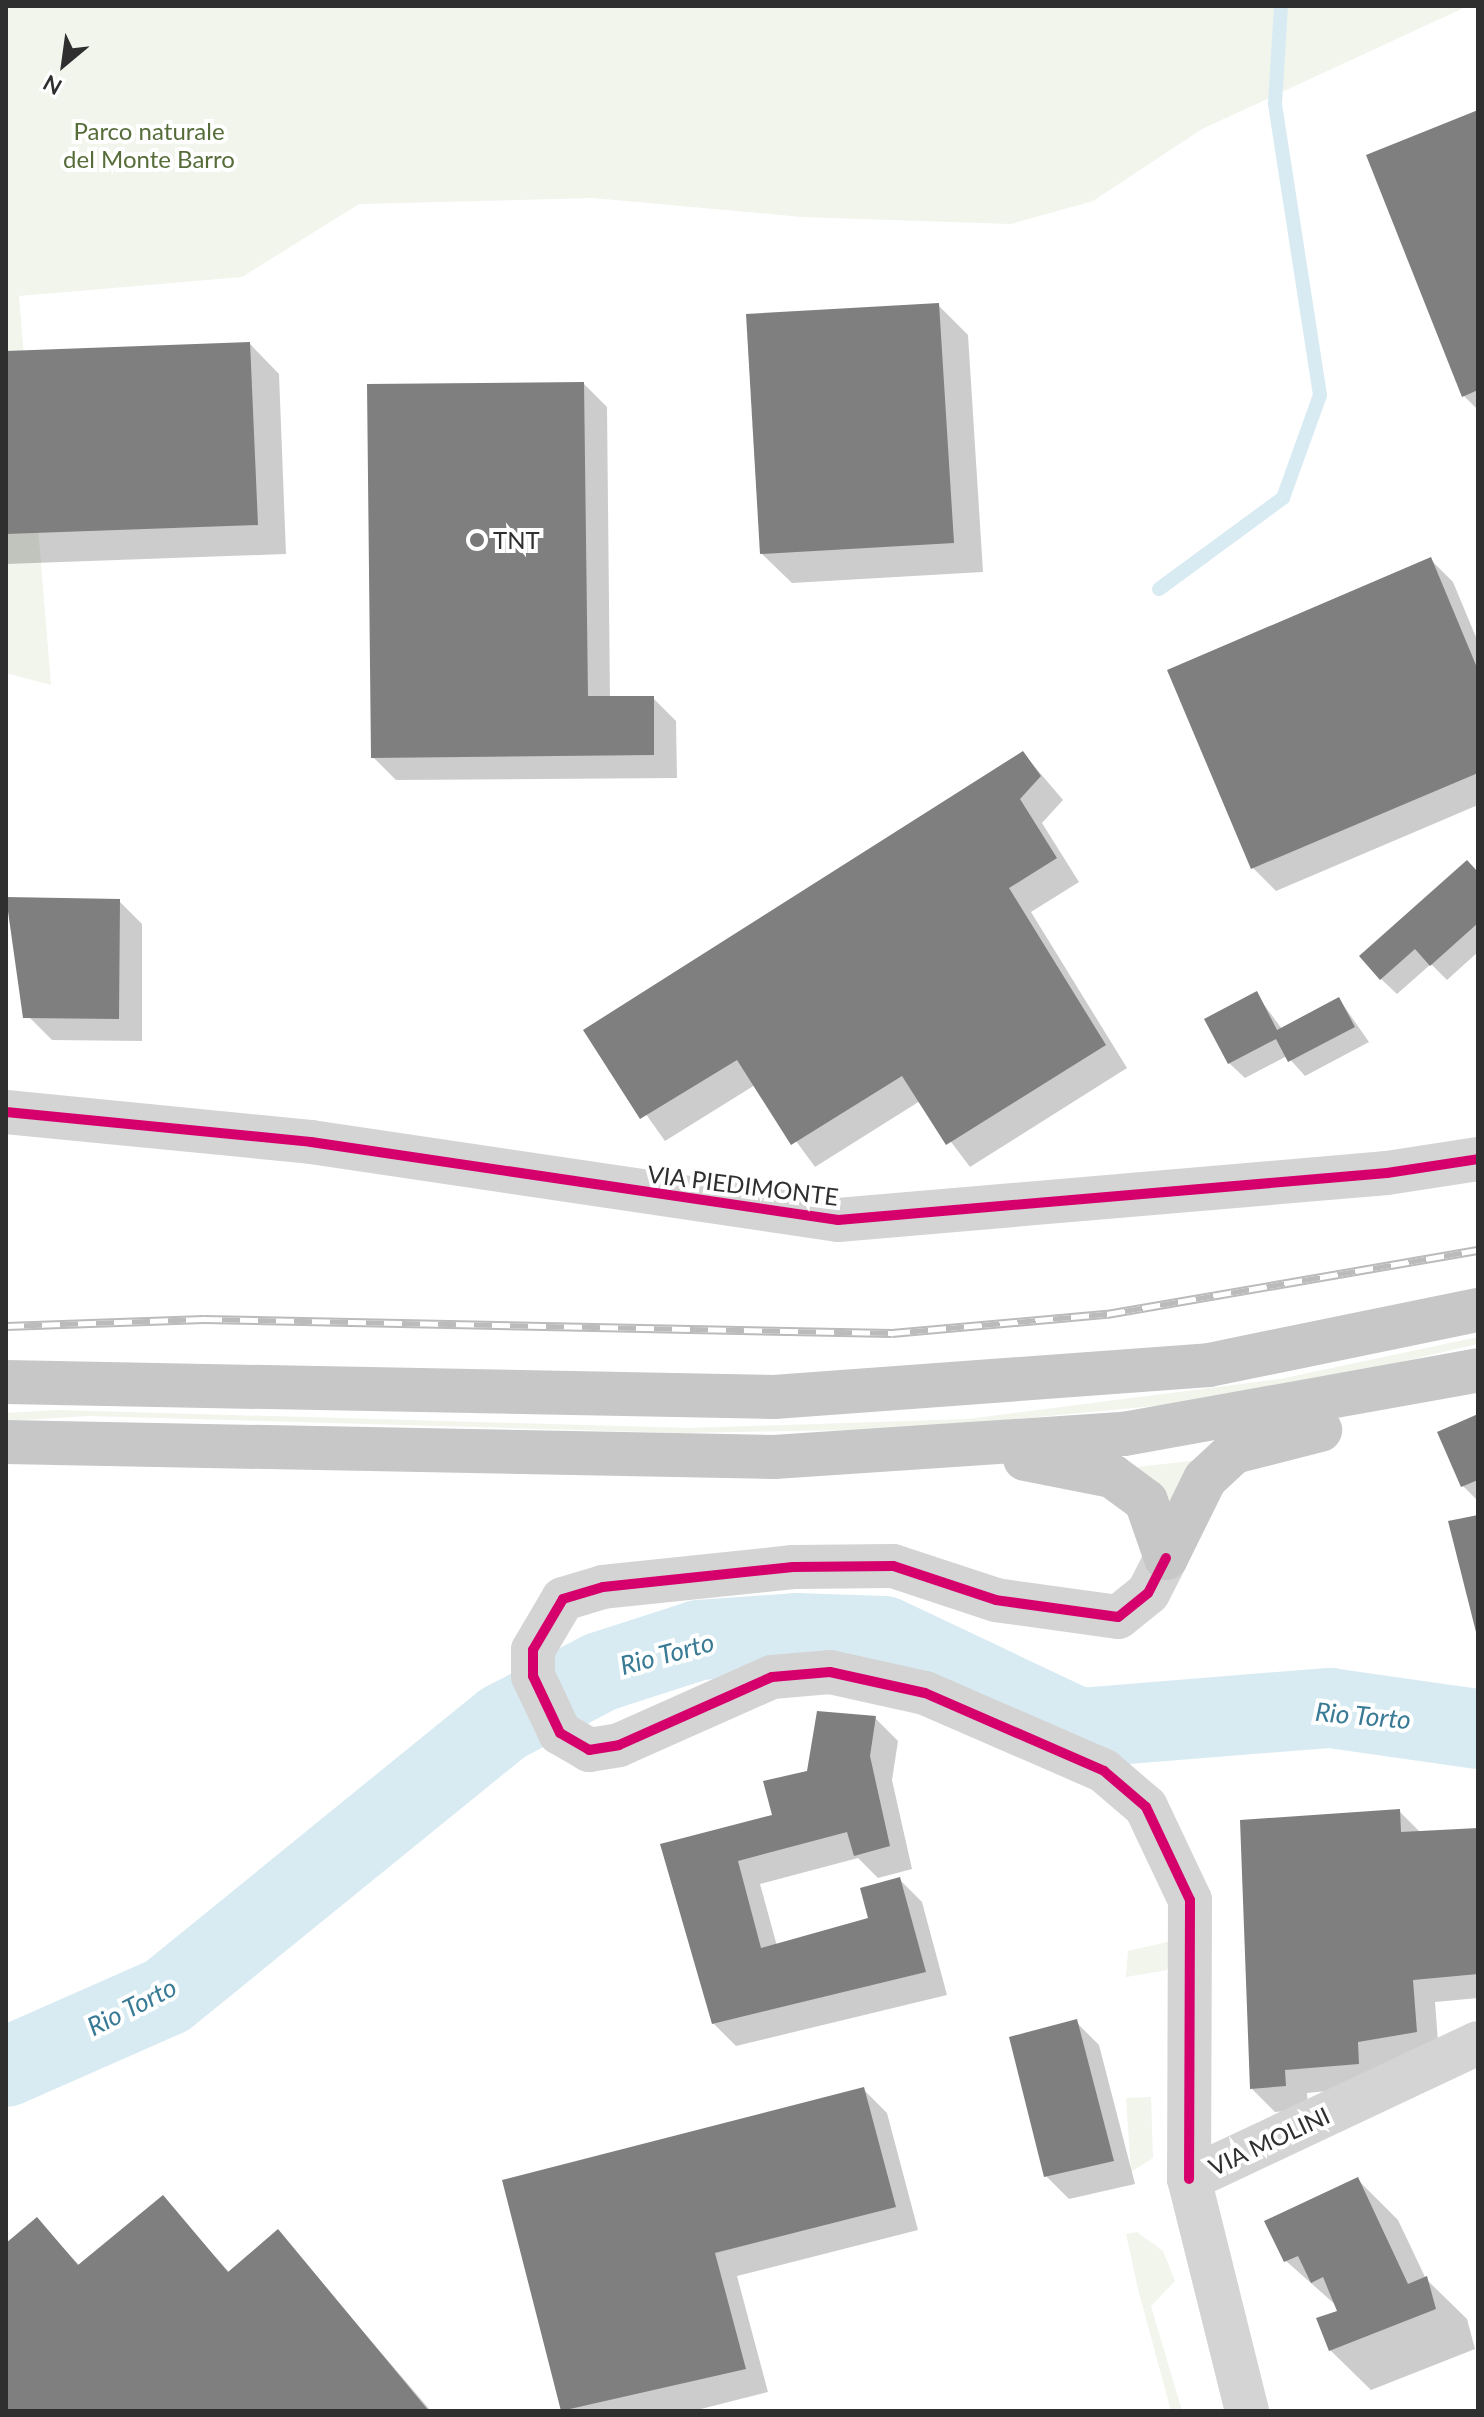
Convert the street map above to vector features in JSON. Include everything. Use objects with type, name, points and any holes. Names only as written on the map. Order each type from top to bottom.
[{"type":"main road","points":[[6,1382],[774,1397],[1209,1365],[1478,1310]]},
{"type":"main road","points":[[6,1442],[744,1456],[939,1448],[1124,1434],[1413,1387],[1478,1370]]},
{"type":"main road","points":[[1166,1558],[1205,1479],[1234,1452],[1325,1429],[1413,1387]]},
{"type":"main road","points":[[939,1448],[1112,1476],[1146,1501],[1166,1558]]},
{"type":"street","name":"VIA PIEDIMONTE","points":[[6,1112],[311,1142],[838,1220],[1387,1173],[1478,1159]]},
{"type":"street","points":[[1166,1558],[1148,1593],[1118,1617],[996,1600],[893,1566],[793,1567],[603,1587],[563,1599],[533,1650],[533,1676],[560,1733],[589,1750],[619,1745],[772,1677],[830,1672],[925,1693],[1104,1771],[1146,1807],[1190,1900],[1189,2179]]},
{"type":"street","name":"VIA MOLINI","points":[[1247,2411],[1189,2179],[1478,2043]]},
{"type":"green space","name":"Parco naturale del Monte Barro","points":[[6,6],[1468,6],[1202,129],[1093,201],[1011,224],[802,217],[593,198],[359,204],[242,277],[19,296],[51,685],[6,673]]},
{"type":"green space","points":[[1478,1337],[1478,1344],[1378,1367],[1176,1404],[910,1429],[681,1433],[89,1416],[6,1421],[6,1413],[58,1410],[689,1428],[968,1419],[1280,1379]]},
{"type":"green space","points":[[1199,1460],[1175,1511],[1137,1467]]},
{"type":"green space","points":[[1172,1941],[1167,1970],[1126,1977],[1128,1951]]},
{"type":"green space","points":[[1151,2097],[1153,2158],[1131,2172],[1126,2098]]},
{"type":"green space","points":[[1137,2232],[1163,2251],[1175,2281],[1151,2306],[1182,2411],[1171,2411],[1138,2289],[1126,2234]]},
{"type":"building","points":[[1478,110],[1478,390],[1462,397],[1366,155]]},
{"type":"building","points":[[939,303],[954,543],[760,554],[746,314]]},
{"type":"building","points":[[250,342],[258,525],[6,534],[6,351]]},
{"type":"building","name":"TNT","points":[[584,382],[588,696],[654,696],[654,755],[371,758],[367,384]]},
{"type":"building","points":[[1431,557],[1478,670],[1478,773],[1251,869],[1167,670]]},
{"type":"building","points":[[1023,751],[1041,776],[1020,799],[1057,858],[1009,888],[1106,1045],[946,1145],[902,1076],[791,1145],[737,1060],[640,1119],[583,1030]]},
{"type":"building","points":[[1467,860],[1478,872],[1478,923],[1430,966],[1415,949],[1380,980],[1359,956]]},
{"type":"building","points":[[6,897],[120,899],[119,1019],[23,1018]]},
{"type":"building","points":[[1257,991],[1277,1030],[1339,997],[1355,1027],[1288,1062],[1276,1039],[1228,1064],[1204,1019]]},
{"type":"building","points":[[1478,1414],[1478,1480],[1461,1487],[1437,1432]]},
{"type":"building","points":[[1478,1515],[1478,1636],[1477,1636],[1448,1521]]},
{"type":"building","points":[[817,1711],[876,1716],[870,1756],[890,1846],[854,1856],[847,1832],[738,1861],[761,1948],[868,1918],[860,1888],[900,1877],[926,1972],[712,2024],[660,1844],[772,1815],[763,1781],[807,1771]]},
{"type":"building","points":[[1400,1809],[1401,1832],[1478,1828],[1478,1974],[1413,1980],[1417,2032],[1358,2042],[1359,2064],[1285,2070],[1286,2086],[1250,2089],[1240,1820]]},
{"type":"building","points":[[1077,2019],[1114,2161],[1044,2177],[1009,2037]]},
{"type":"building","points":[[864,2087],[896,2207],[715,2253],[746,2369],[561,2411],[502,2180]]},
{"type":"building","points":[[1358,2177],[1408,2284],[1427,2276],[1436,2309],[1329,2351],[1316,2318],[1337,2311],[1323,2277],[1311,2283],[1298,2256],[1284,2262],[1264,2221]]},
{"type":"building","points":[[163,2195],[228,2272],[278,2229],[429,2411],[6,2411],[6,2243],[37,2217],[78,2265]]},
{"type":"waterway","points":[[1159,589],[1283,498],[1320,395],[1275,104],[1281,6]]},
{"type":"waterway","name":"Rio Torto","points":[[6,2067],[167,1996],[503,1723],[600,1672],[699,1640],[796,1633],[884,1636],[1079,1728],[1330,1708],[1478,1729]]},
{"type":"railway","points":[[6,1326],[204,1319],[892,1333],[1107,1314],[1478,1250]]},
{"type":"cycle path","points":[[6,1112],[311,1142],[838,1220],[1387,1173],[1478,1159]]},
{"type":"cycle path","points":[[1166,1558],[1148,1593],[1118,1617],[996,1600],[893,1566],[793,1567],[603,1587],[563,1599],[533,1650],[533,1676],[560,1733],[589,1750],[619,1745],[772,1677],[830,1672],[925,1693],[1104,1771],[1146,1807],[1190,1900],[1189,2179]]},
{"type":"place","name":"TNT","points":[[477,540]]}]
